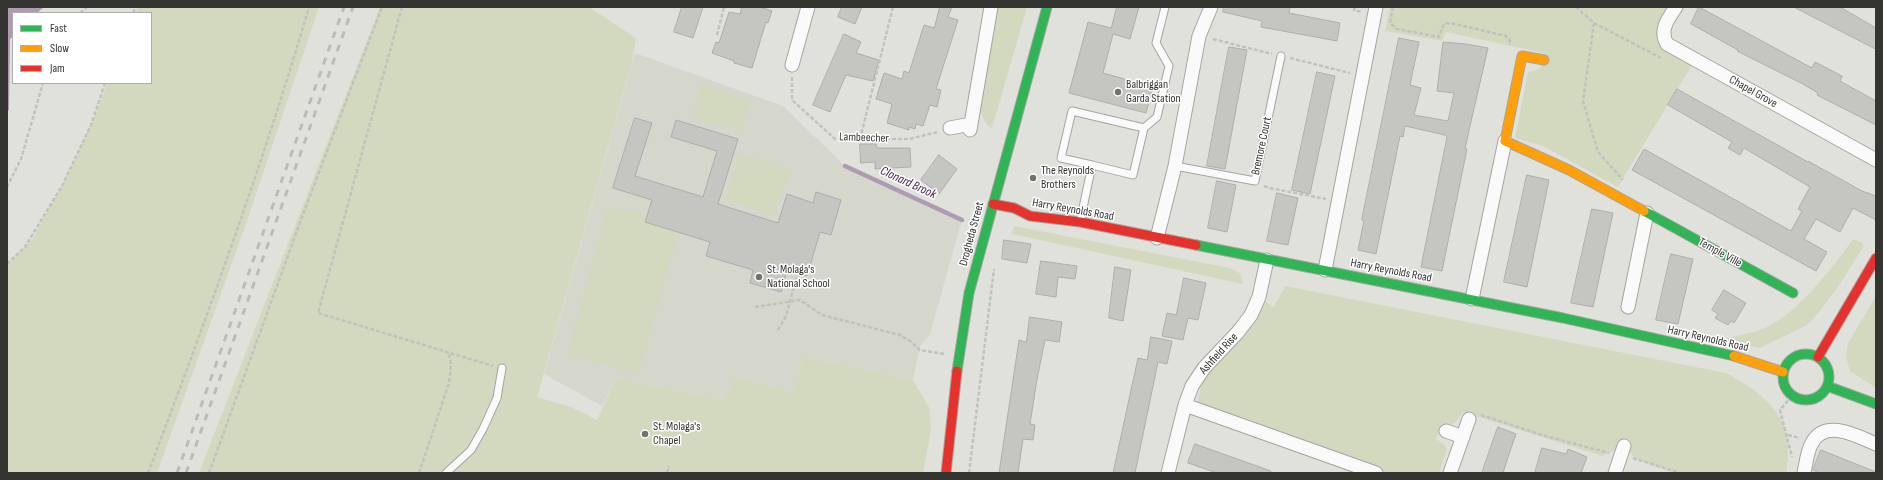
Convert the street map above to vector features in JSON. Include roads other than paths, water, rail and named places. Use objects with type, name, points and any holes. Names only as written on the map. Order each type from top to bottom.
[{"type":"street","points":[[792,65],[808,7]]},
{"type":"street","points":[[950,128],[970,127],[991,7]]},
{"type":"street","name":"Drogheda Street","points":[[946,473],[959,357],[969,293],[1047,7]]},
{"type":"street","points":[[1157,238],[1175,166],[1199,36],[1211,7]]},
{"type":"street","points":[[1325,270],[1376,7]]},
{"type":"street","name":"Chapel Grove","points":[[1676,7],[1663,30],[1663,38],[1667,44],[1876,160]]},
{"type":"street","points":[[1472,299],[1522,56],[1544,60]]},
{"type":"street","name":"Temple Ville","points":[[1504,141],[1537,154],[1793,293]]},
{"type":"street","name":"Harry Reynolds Road","points":[[993,204],[1014,208],[1030,216],[1080,222],[1267,260],[1472,299],[1745,359],[1783,372]]},
{"type":"street","points":[[1628,307],[1647,213]]},
{"type":"street","points":[[1818,357],[1876,258]]},
{"type":"street","name":"Ashfield Rise","points":[[1168,473],[1185,405],[1192,386],[1204,368],[1238,332],[1251,315],[1259,297],[1267,260]]},
{"type":"street","points":[[1811,354],[1818,357],[1829,372],[1828,386],[1819,396],[1812,399],[1805,400],[1792,396],[1784,385],[1783,372],[1790,359],[1797,355],[1811,354]]},
{"type":"street","points":[[1828,386],[1876,404]]},
{"type":"street","points":[[1185,405],[1376,473]]},
{"type":"street","points":[[1450,473],[1469,419]]},
{"type":"street","points":[[1804,473],[1811,443],[1817,436],[1825,431],[1835,429],[1876,444]]},
{"type":"street","points":[[1446,431],[1463,437]]},
{"type":"street","points":[[1614,473],[1622,451]]},
{"type":"lane","points":[[1144,128],[1072,111],[1061,158],[1133,175],[1144,128],[1157,117],[1169,66],[1156,42],[1165,7]]},
{"type":"lane","name":"Bremore Court","points":[[1175,166],[1255,181],[1281,56]]},
{"type":"lane","points":[[1080,222],[1092,166]]},
{"type":"lane","points":[[446,473],[471,450],[483,429],[497,398],[502,368]]},
{"type":"waterway","name":"Clonard Brook","points":[[845,166],[962,220]]},
{"type":"railway","points":[[177,473],[344,7]]},
{"type":"railway","points":[[186,473],[353,7]]},
{"type":"place","name":"Balbriggan Garda Station","points":[[1118,92]]},
{"type":"place","name":"The Reynolds Brothers","points":[[1033,178]]},
{"type":"place","name":"St. Molaga's National School","points":[[759,277]]},
{"type":"place","name":"St. Molaga's Chapel","points":[[645,434]]}]
